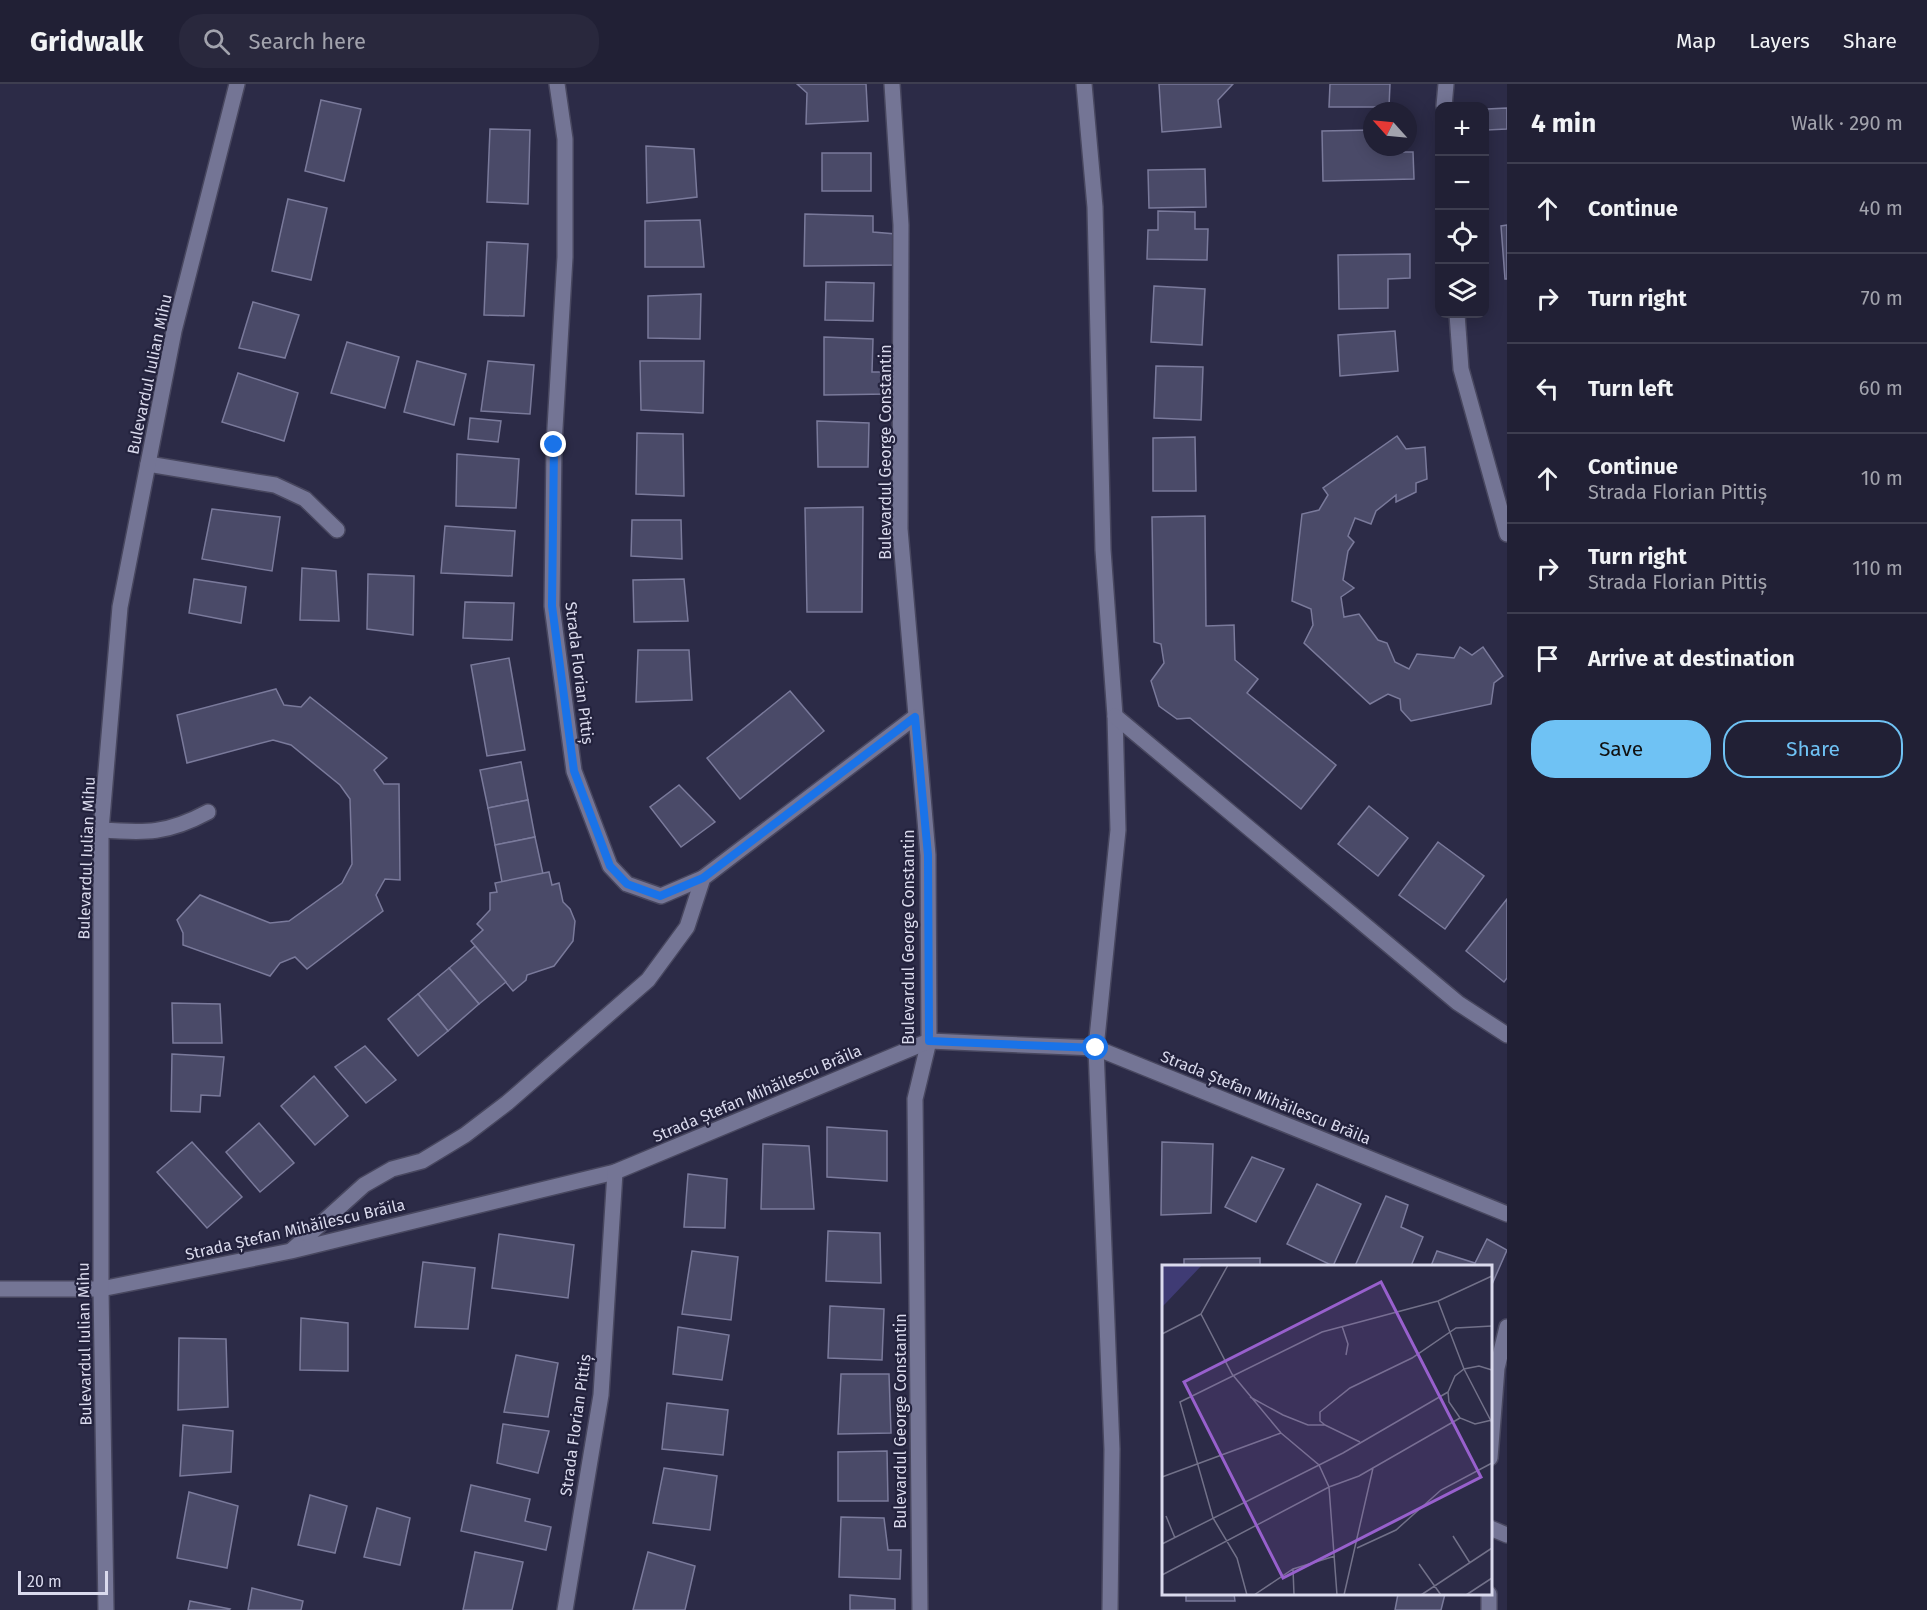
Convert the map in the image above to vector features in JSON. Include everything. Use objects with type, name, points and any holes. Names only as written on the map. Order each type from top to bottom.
[{"type":"street","name":"Bulevardul Iulian Mihu","points":[[106,1610],[100,1289],[101,830],[120,607],[174,331],[237,84]]},
{"type":"street","name":"Strada Florian Pittiș","points":[[557,84],[565,139],[565,257],[554,445],[552,606],[574,771],[610,866],[627,884],[660,896],[703,878],[915,717]]},
{"type":"street","name":"Bulevardul George Constantin","points":[[892,84],[902,225],[900,528],[928,855],[929,1041],[915,1099],[920,1610]]},
{"type":"street","points":[[1084,84],[1095,207],[1103,550],[1115,716],[1118,830],[1096,1048],[1112,1449],[1110,1610]]},
{"type":"street","points":[[1444,102],[1446,84]]},
{"type":"street","points":[[1456,318],[1461,369],[1507,534]]},
{"type":"street","points":[[148,464],[275,485],[305,499],[337,530]]},
{"type":"street","points":[[1115,716],[1458,1003],[1507,1035]]},
{"type":"street","points":[[101,830],[150,833],[184,825],[208,812]]},
{"type":"street","points":[[291,1251],[364,1185],[392,1169],[422,1161],[465,1135],[648,980],[687,927],[703,878]]},
{"type":"street","name":"Strada Ștefan Mihăilescu Brăila","points":[[0,1289],[100,1289],[291,1251],[615,1172],[929,1041],[1096,1048],[1507,1214]]},
{"type":"street","name":"Strada Florian Pittiș","points":[[565,1610],[601,1395],[615,1172]]},
{"type":"street","points":[[1492,1443],[1497,1368],[1507,1327]]},
{"type":"street","points":[[1492,1528],[1507,1535]]},
{"type":"building","points":[[797,84],[866,84],[868,121],[806,124],[807,93]]},
{"type":"building","points":[[1159,84],[1233,84],[1218,100],[1221,127],[1162,132]]},
{"type":"building","points":[[1330,84],[1390,84],[1389,102],[1363,102],[1363,107],[1329,107]]},
{"type":"building","points":[[321,100],[361,109],[344,181],[305,171]]},
{"type":"building","points":[[1507,108],[1507,129],[1489,130],[1489,109]]},
{"type":"building","points":[[490,129],[530,130],[528,204],[487,202]]},
{"type":"building","points":[[1363,130],[1363,156],[1413,156],[1414,179],[1323,181],[1322,131]]},
{"type":"building","points":[[646,146],[694,149],[697,197],[647,203]]},
{"type":"building","points":[[822,153],[871,153],[871,191],[822,191]]},
{"type":"building","points":[[1205,169],[1206,207],[1149,208],[1148,170]]},
{"type":"building","points":[[288,199],[327,208],[311,280],[272,271]]},
{"type":"building","points":[[1158,211],[1195,212],[1195,229],[1208,229],[1207,260],[1147,259],[1148,230],[1158,230]]},
{"type":"building","points":[[805,214],[873,216],[873,232],[896,234],[896,265],[804,266]]},
{"type":"building","points":[[700,220],[704,267],[645,267],[645,221]]},
{"type":"building","points":[[1507,225],[1507,279],[1505,279],[1501,226]]},
{"type":"building","points":[[487,242],[528,244],[524,316],[484,315]]},
{"type":"building","points":[[1410,254],[1410,278],[1388,279],[1388,308],[1339,309],[1338,255]]},
{"type":"building","points":[[826,282],[874,283],[873,321],[825,320]]},
{"type":"building","points":[[1154,286],[1205,289],[1202,345],[1151,342]]},
{"type":"building","points":[[701,294],[700,339],[648,338],[648,296]]},
{"type":"building","points":[[253,302],[299,315],[285,358],[239,348]]},
{"type":"building","points":[[1395,331],[1398,371],[1340,376],[1338,335]]},
{"type":"building","points":[[824,337],[873,339],[872,372],[889,372],[887,394],[824,395]]},
{"type":"building","points":[[347,342],[399,357],[385,408],[331,393]]},
{"type":"building","points":[[417,361],[466,374],[454,425],[404,412]]},
{"type":"building","points":[[488,361],[534,365],[530,414],[481,411]]},
{"type":"building","points":[[640,361],[704,361],[703,413],[641,410]]},
{"type":"building","points":[[1156,366],[1203,367],[1201,420],[1154,418]]},
{"type":"building","points":[[238,373],[298,393],[284,441],[222,422]]},
{"type":"building","points":[[470,418],[501,421],[498,442],[468,439]]},
{"type":"building","points":[[817,421],[869,423],[868,467],[818,467]]},
{"type":"building","points":[[637,433],[683,434],[684,496],[636,494]]},
{"type":"building","points":[[1397,436],[1406,449],[1425,447],[1427,479],[1416,483],[1416,492],[1396,502],[1396,495],[1376,511],[1371,524],[1355,518],[1348,536],[1354,542],[1348,551],[1343,580],[1354,588],[1341,597],[1344,617],[1359,614],[1378,640],[1387,643],[1395,662],[1409,669],[1417,654],[1454,658],[1460,647],[1472,655],[1483,647],[1503,676],[1494,683],[1491,704],[1411,721],[1401,710],[1400,699],[1388,694],[1370,704],[1304,643],[1313,625],[1311,609],[1292,601],[1302,514],[1319,510],[1328,495],[1323,488]]},
{"type":"building","points":[[1195,437],[1196,491],[1153,491],[1153,438]]},
{"type":"building","points":[[457,454],[519,459],[516,508],[456,506]]},
{"type":"building","points":[[863,507],[862,612],[807,612],[805,508]]},
{"type":"building","points":[[212,509],[280,517],[272,571],[202,559]]},
{"type":"building","points":[[1205,516],[1206,626],[1234,625],[1235,660],[1258,679],[1247,693],[1336,765],[1301,809],[1190,718],[1177,719],[1159,706],[1151,681],[1164,663],[1161,644],[1154,642],[1152,517]]},
{"type":"building","points":[[632,520],[681,520],[682,559],[631,556]]},
{"type":"building","points":[[445,526],[515,531],[512,576],[441,573]]},
{"type":"building","points":[[302,568],[336,571],[339,621],[300,620]]},
{"type":"building","points":[[368,574],[414,576],[413,635],[367,629]]},
{"type":"building","points":[[194,579],[246,587],[241,623],[189,613]]},
{"type":"building","points":[[684,579],[688,621],[634,622],[633,580]]},
{"type":"building","points":[[465,602],[514,603],[512,640],[463,638]]},
{"type":"building","points":[[638,650],[689,650],[692,700],[636,702]]},
{"type":"building","points":[[509,658],[525,750],[487,756],[471,665]]},
{"type":"building","points":[[276,689],[284,705],[301,707],[310,697],[387,758],[374,770],[384,784],[399,784],[400,880],[385,879],[376,895],[383,911],[307,969],[295,957],[280,963],[270,976],[183,945],[183,933],[177,920],[200,895],[270,923],[289,921],[342,883],[352,864],[350,799],[340,785],[291,745],[273,740],[187,763],[177,715]]},
{"type":"building","points":[[790,691],[824,731],[740,799],[707,758]]},
{"type":"building","points":[[521,762],[528,800],[488,808],[480,770]]},
{"type":"building","points":[[679,785],[715,822],[681,847],[650,807]]},
{"type":"building","points":[[528,800],[535,837],[495,845],[488,808]]},
{"type":"building","points":[[1369,806],[1408,838],[1378,876],[1338,844]]},
{"type":"building","points":[[535,837],[543,874],[502,882],[495,845]]},
{"type":"building","points":[[1438,842],[1484,876],[1445,929],[1399,895]]},
{"type":"building","points":[[549,872],[552,885],[559,883],[563,902],[570,909],[575,921],[573,941],[554,966],[527,975],[526,980],[513,991],[471,941],[483,930],[477,924],[490,910],[490,893],[497,892],[495,883]]},
{"type":"building","points":[[1507,899],[1507,978],[1504,982],[1466,951]]},
{"type":"building","points":[[475,946],[506,982],[479,1004],[449,968]]},
{"type":"building","points":[[449,968],[479,1004],[448,1031],[418,994]]},
{"type":"building","points":[[418,994],[448,1031],[418,1056],[388,1019]]},
{"type":"building","points":[[172,1003],[220,1004],[222,1043],[173,1043]]},
{"type":"building","points":[[365,1046],[396,1080],[366,1103],[335,1067]]},
{"type":"building","points":[[172,1054],[224,1057],[220,1096],[201,1095],[200,1112],[171,1111]]},
{"type":"building","points":[[314,1076],[348,1116],[315,1145],[281,1106]]},
{"type":"building","points":[[259,1123],[294,1163],[260,1192],[226,1152]]},
{"type":"building","points":[[827,1127],[887,1131],[887,1181],[827,1177]]},
{"type":"building","points":[[192,1142],[242,1197],[207,1228],[157,1172]]},
{"type":"building","points":[[1162,1142],[1213,1144],[1211,1213],[1161,1215]]},
{"type":"building","points":[[763,1144],[809,1146],[814,1209],[761,1209]]},
{"type":"building","points":[[1252,1157],[1284,1169],[1256,1222],[1225,1207]]},
{"type":"building","points":[[688,1174],[727,1179],[725,1228],[684,1227]]},
{"type":"building","points":[[1317,1184],[1361,1204],[1333,1265],[1287,1244]]},
{"type":"building","points":[[1386,1196],[1408,1205],[1401,1227],[1423,1237],[1411,1265],[1355,1265]]},
{"type":"building","points":[[828,1231],[880,1233],[881,1283],[826,1281]]},
{"type":"building","points":[[499,1234],[574,1245],[568,1298],[492,1288]]},
{"type":"building","points":[[1487,1239],[1507,1250],[1492,1284],[1492,1265],[1431,1265],[1437,1251],[1475,1263]]},
{"type":"building","points":[[692,1251],[738,1257],[731,1320],[682,1314]]},
{"type":"building","points":[[1260,1258],[1260,1265],[1184,1265],[1184,1259]]},
{"type":"building","points":[[423,1262],[475,1268],[468,1329],[415,1327]]},
{"type":"building","points":[[830,1306],[884,1309],[882,1360],[828,1358]]},
{"type":"building","points":[[301,1318],[348,1323],[348,1371],[300,1370]]},
{"type":"building","points":[[678,1327],[729,1335],[722,1380],[673,1374]]},
{"type":"building","points":[[179,1338],[226,1339],[228,1407],[178,1410]]},
{"type":"building","points":[[516,1355],[558,1363],[548,1417],[504,1412]]},
{"type":"building","points":[[841,1374],[889,1374],[891,1433],[838,1434]]},
{"type":"building","points":[[667,1403],[728,1410],[723,1455],[662,1449]]},
{"type":"building","points":[[503,1424],[549,1431],[538,1473],[497,1463]]},
{"type":"building","points":[[183,1425],[233,1431],[231,1472],[180,1476]]},
{"type":"building","points":[[887,1451],[888,1501],[838,1501],[838,1452]]},
{"type":"building","points":[[664,1468],[717,1476],[710,1530],[653,1523]]},
{"type":"building","points":[[471,1485],[530,1499],[525,1521],[551,1527],[546,1550],[461,1531]]},
{"type":"building","points":[[189,1492],[238,1506],[227,1568],[177,1558]]},
{"type":"building","points":[[310,1495],[347,1506],[335,1553],[298,1545]]},
{"type":"building","points":[[377,1508],[410,1518],[400,1565],[364,1557]]},
{"type":"building","points":[[841,1517],[884,1518],[888,1550],[901,1550],[900,1579],[839,1577]]},
{"type":"building","points":[[475,1552],[523,1562],[512,1610],[463,1610]]},
{"type":"building","points":[[648,1552],[695,1566],[685,1610],[633,1610]]},
{"type":"building","points":[[252,1588],[303,1601],[301,1610],[248,1610]]},
{"type":"building","points":[[850,1595],[895,1599],[895,1610],[850,1610]]},
{"type":"building","points":[[1186,1595],[1234,1595],[1235,1601],[1186,1601]]},
{"type":"building","points":[[1398,1595],[1445,1595],[1441,1610],[1395,1610]]},
{"type":"building","points":[[190,1601],[230,1609],[188,1610]]},
{"type":"route","points":[[554,445],[552,606],[574,771],[610,866],[627,884],[660,896],[703,878],[915,717],[928,855],[929,1041],[1096,1048]]}]
